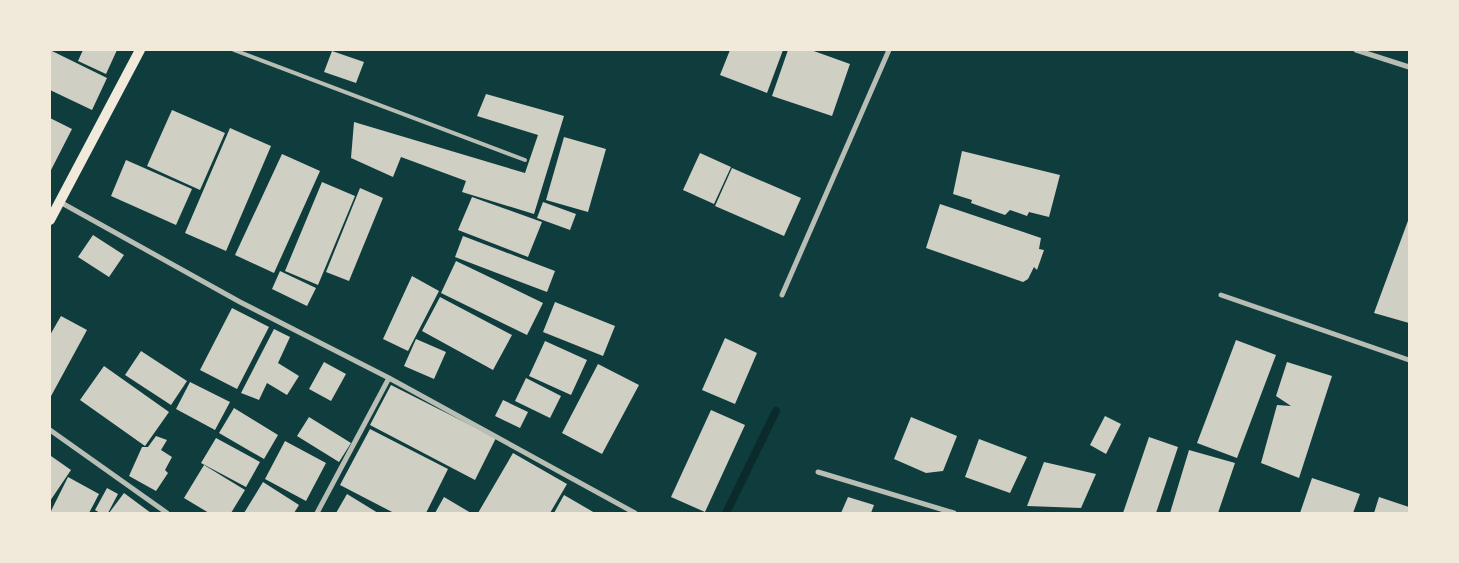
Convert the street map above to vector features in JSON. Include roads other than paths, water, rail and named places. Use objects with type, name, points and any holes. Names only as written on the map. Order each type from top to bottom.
[{"type":"main road","points":[[50,220],[140,50]]},
{"type":"street","points":[[782,295],[889,50]]},
{"type":"street","points":[[1356,50],[1409,68]]},
{"type":"street","points":[[60,202],[240,302],[389,378],[635,513]]},
{"type":"street","points":[[1221,295],[1409,360]]},
{"type":"street","points":[[317,513],[389,378]]},
{"type":"street","points":[[50,430],[167,513]]},
{"type":"street","points":[[818,472],[954,513]]},
{"type":"lane","points":[[234,50],[524,160]]},
{"type":"waterway","points":[[726,513],[776,411]]}]
